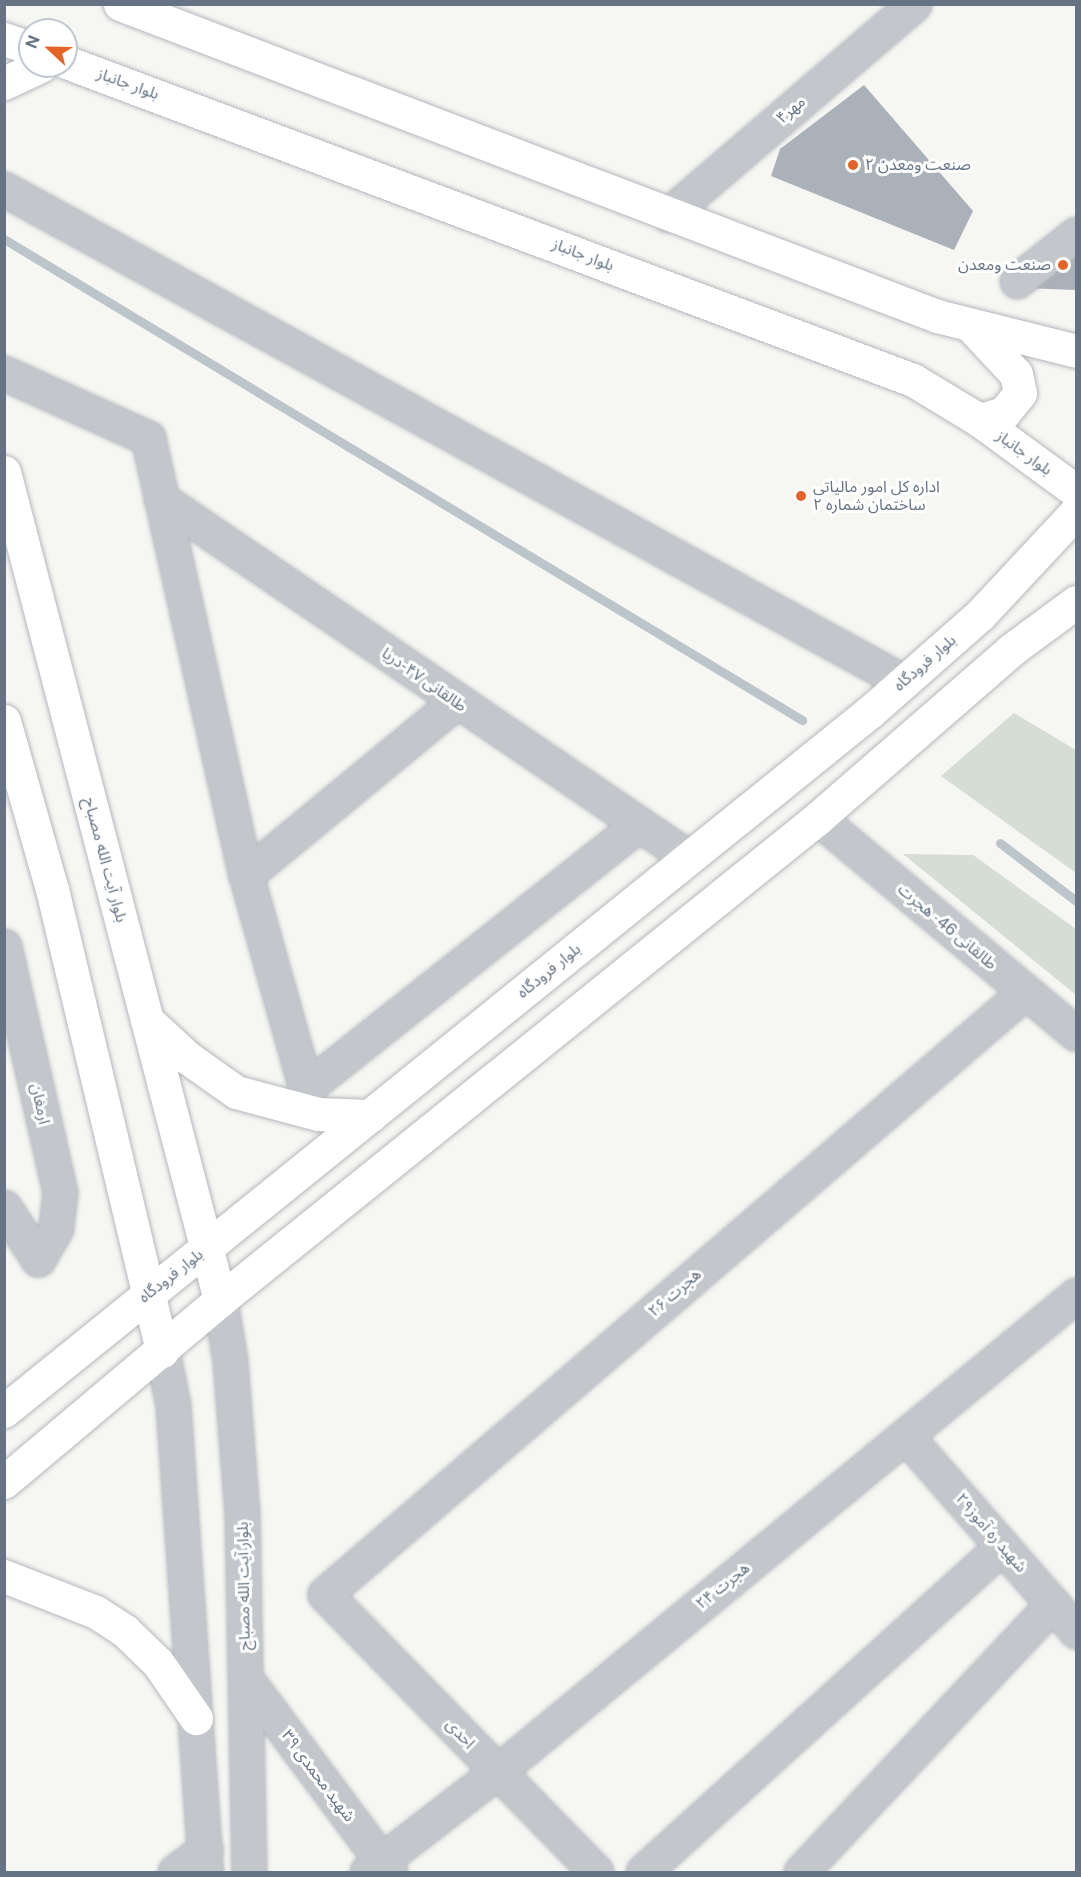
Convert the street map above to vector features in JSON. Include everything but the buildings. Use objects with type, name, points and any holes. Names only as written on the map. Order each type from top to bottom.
[{"type":"main road","points":[[120,4],[668,214],[969,324],[1077,351]]},
{"type":"main road","name":"بلوار جانباز","points":[[78,67],[913,380],[979,420],[1077,491]]},
{"type":"main road","points":[[4,83],[18,76]]},
{"type":"main road","points":[[969,324],[1016,374],[1020,393],[1005,413],[979,420]]},
{"type":"main road","name":"بلوار آیت الله مصباح","points":[[4,472],[220,1300]]},
{"type":"main road","name":"بلوار فرودگاه","points":[[4,1411],[871,711],[980,615],[1077,512]]},
{"type":"main road","points":[[4,1482],[220,1300],[825,812],[1011,650],[1077,602]]},
{"type":"main road","points":[[4,721],[9,756],[52,889],[162,1351]]},
{"type":"main road","points":[[147,1020],[188,1058],[236,1092],[318,1114],[370,1116]]},
{"type":"main road","points":[[4,1576],[96,1612],[125,1631],[158,1663],[196,1718]]},
{"type":"street","name":"مهر۴","points":[[668,214],[914,4]]},
{"type":"street","points":[[4,189],[904,682]]},
{"type":"street","points":[[1017,281],[1077,234]]},
{"type":"street","points":[[4,373],[148,438],[246,875],[306,1088],[639,824]]},
{"type":"street","name":"طالقانی ۴۷-دریا","points":[[161,499],[456,702],[689,858]]},
{"type":"street","points":[[246,875],[456,702]]},
{"type":"street","name":"طالقانی 46 - هجرت","points":[[825,812],[1024,993],[1077,1034]]},
{"type":"street","name":"ارمغان","points":[[4,946],[60,1193],[56,1228],[38,1259],[4,1207]]},
{"type":"street","name":"هجرت ۲۶","points":[[325,1594],[1024,993]]},
{"type":"street","name":"هجرت ۲۴","points":[[379,1869],[1077,1295]]},
{"type":"street","name":"بلوار آیت الله مصباح","points":[[220,1300],[230,1361],[242,1514],[249,1872]]},
{"type":"street","points":[[162,1351],[173,1405],[206,1861],[175,1872]]},
{"type":"street","name":"شهید ره آموز۲۹","points":[[906,1436],[1077,1631]]},
{"type":"street","points":[[643,1872],[1002,1546]]},
{"type":"street","name":"احدی","points":[[325,1594],[596,1872]]},
{"type":"street","points":[[801,1872],[1053,1604]]},
{"type":"street","name":"شهید محمدی ۳۹","points":[[246,1679],[379,1869]]},
{"type":"shaded area","points":[[1014,713],[1076,750],[1076,873],[941,776]]},
{"type":"shaded area","points":[[903,854],[973,855],[1076,929],[1076,995]]},
{"type":"waterway","points":[[4,239],[802,720]]},
{"type":"waterway","points":[[1000,843],[1076,901]]},
{"type":"place","name":"صنعت ومعدن ۲","points":[[853,165]]},
{"type":"place","name":"صنعت ومعدن","points":[[1063,265]]},
{"type":"place","name":"اداره کل امور مالیاتی ساختمان شماره ۲","points":[[801,496]]}]
